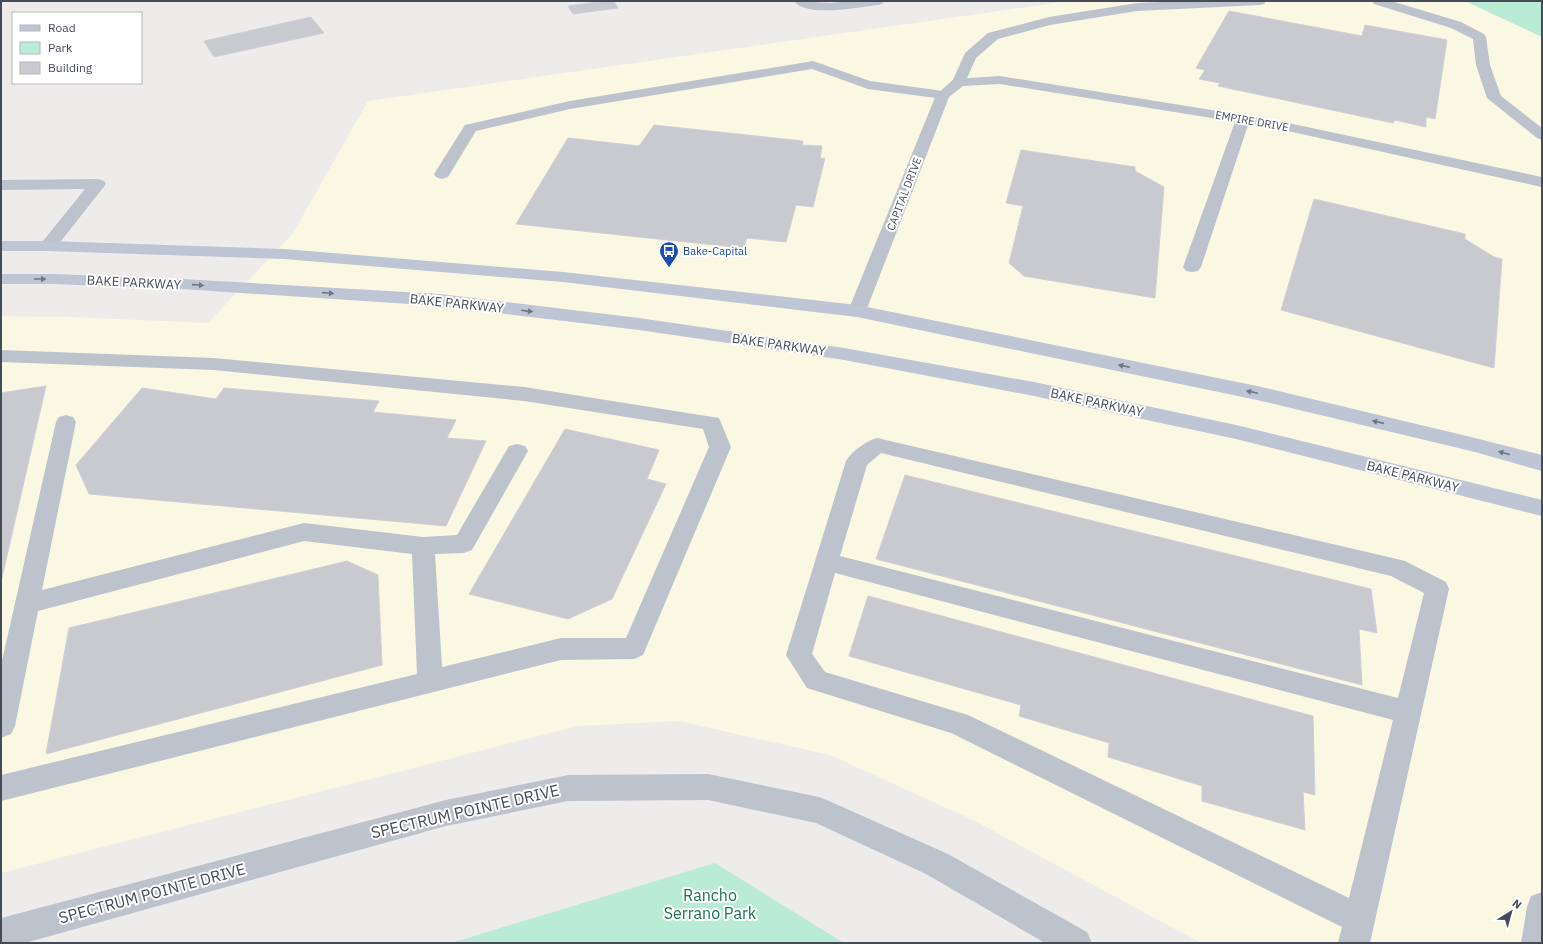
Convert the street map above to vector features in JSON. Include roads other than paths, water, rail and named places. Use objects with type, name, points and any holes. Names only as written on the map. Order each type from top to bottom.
[{"type":"main road","points":[[1,246],[48,246],[292,254],[563,277],[857,312],[1256,393],[1474,445],[1542,463]]},
{"type":"main road","name":"BAKE PARKWAY","points":[[1,279],[53,279],[182,284],[440,300],[638,324],[836,352],[1034,389],[1236,432],[1542,508]]},
{"type":"street","points":[[800,1],[812,6],[831,7],[878,1]]},
{"type":"street","points":[[959,82],[970,56],[994,36],[1049,21],[1137,8],[1260,1]]},
{"type":"street","points":[[1378,1],[1456,26],[1479,37],[1483,65],[1494,98],[1542,135]]},
{"type":"street","points":[[442,174],[470,128],[578,104],[813,65],[868,84],[943,95]]},
{"type":"street","name":"EMPIRE DRIVE","points":[[959,82],[1000,80],[1274,124],[1542,182]]},
{"type":"street","name":"CAPITAL DRIVE","points":[[857,312],[943,95],[959,82]]},
{"type":"street","points":[[1192,267],[1243,119]]},
{"type":"street","points":[[1,185],[98,184],[48,246]]},
{"type":"street","points":[[1,356],[214,364],[524,394],[712,423],[720,448],[634,648],[561,649],[1,788]]},
{"type":"street","points":[[1,726],[66,422]]},
{"type":"street","points":[[877,445],[1397,568],[1437,589],[1408,712],[1357,931],[958,723],[816,680],[799,655],[857,461],[877,445]]},
{"type":"street","points":[[27,604],[304,532],[423,546],[464,544],[518,451]]},
{"type":"street","points":[[423,546],[430,682]]},
{"type":"street","points":[[827,562],[1408,712]]},
{"type":"street","name":"SPECTRUM POINTE DRIVE","points":[[1,934],[461,810],[568,788],[708,787],[819,810],[937,864],[1076,943]]},
{"type":"street","points":[[1537,943],[1542,907]]},
{"type":"place","name":"Bake-Capital","points":[[669,268]]},
{"type":"park label","name":"Rancho Serrano Park","points":[[710,904]]}]
